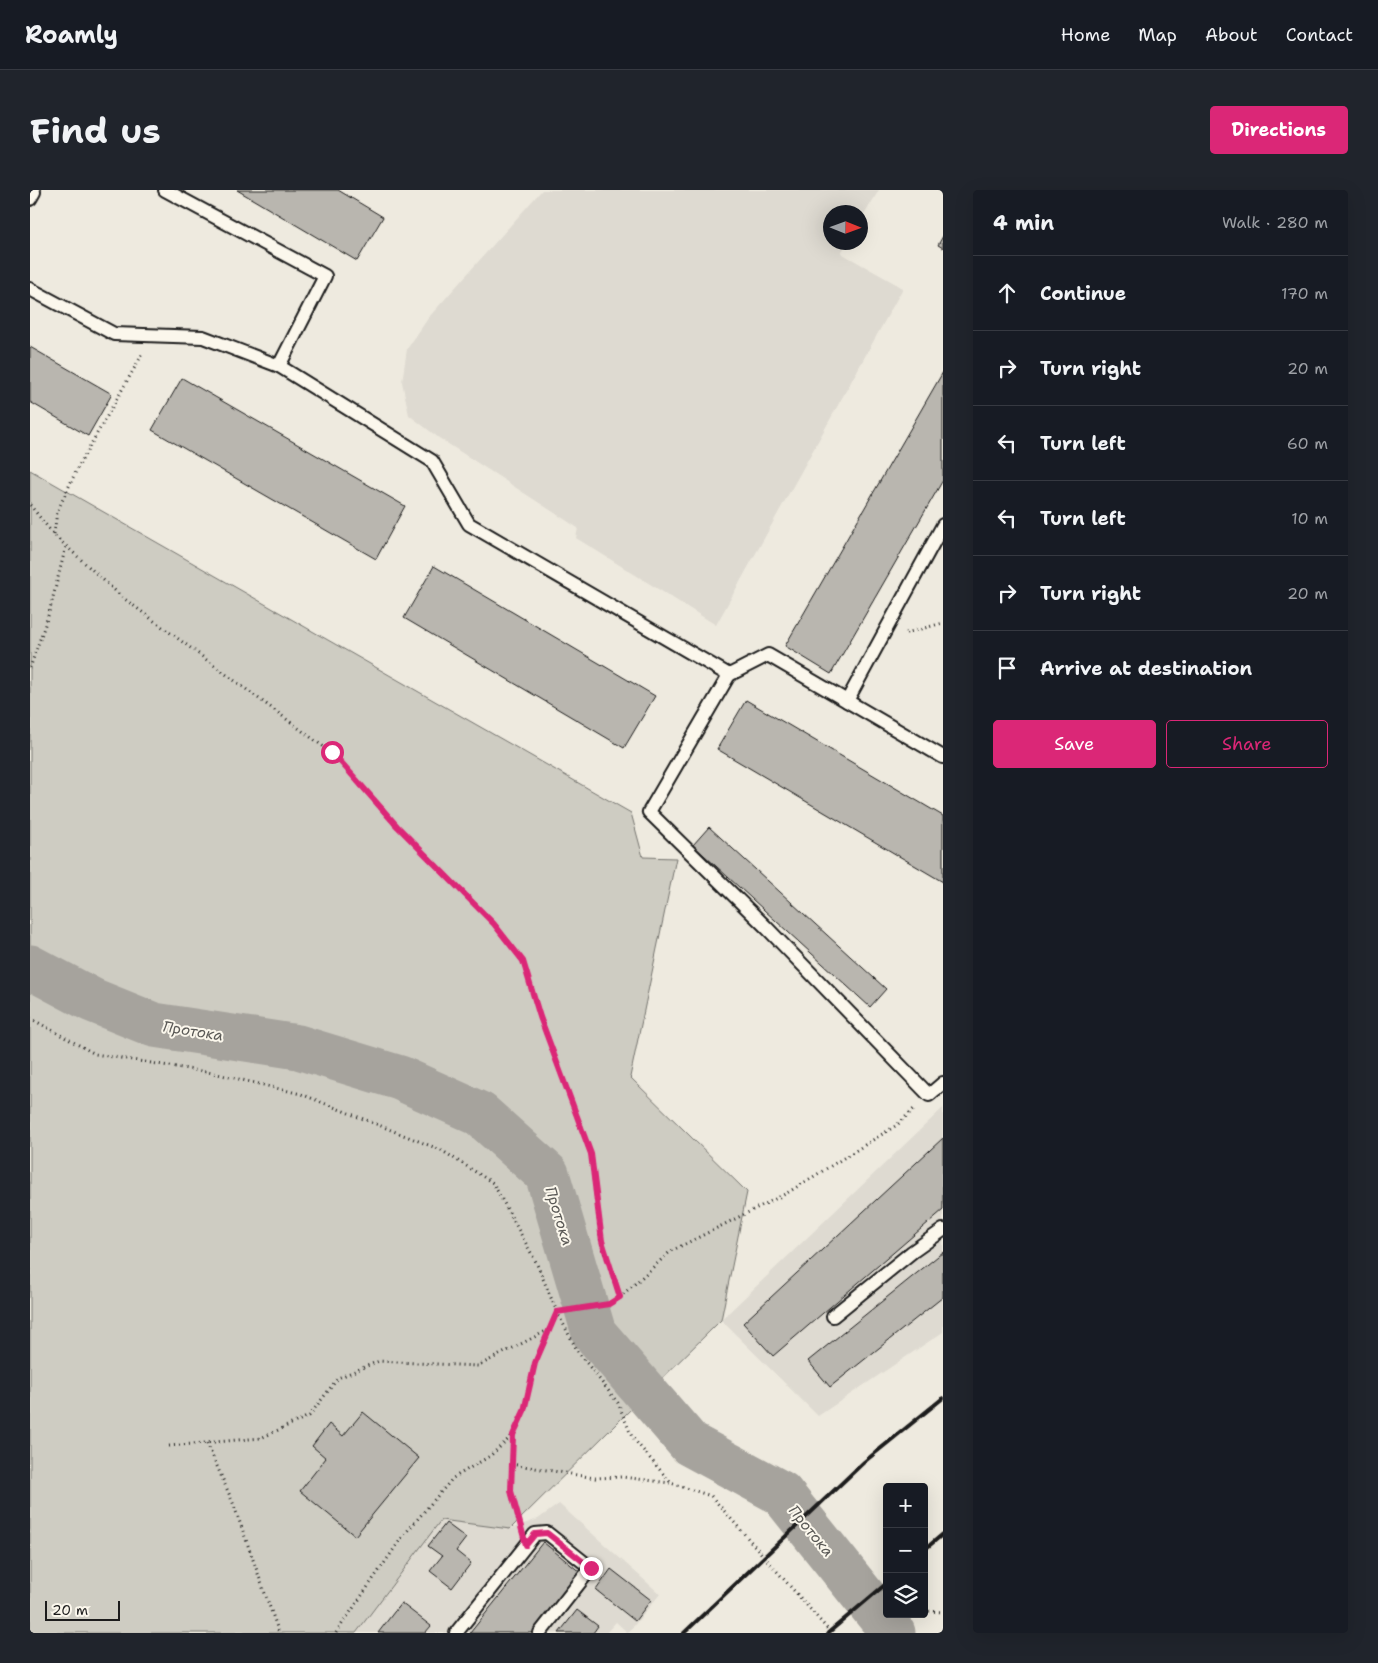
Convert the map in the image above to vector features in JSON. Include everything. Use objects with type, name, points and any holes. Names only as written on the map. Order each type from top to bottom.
[{"type":"lane","points":[[165,190],[325,276],[279,366]]},
{"type":"lane","points":[[30,288],[114,334],[203,336],[279,366],[432,460],[469,524],[729,675]]},
{"type":"lane","points":[[847,701],[943,525]]},
{"type":"lane","points":[[943,757],[768,655],[729,675],[649,812],[766,927],[929,1095],[943,1083]]},
{"type":"lane","points":[[833,1316],[912,1252],[943,1230]]},
{"type":"lane","points":[[456,1633],[535,1534],[547,1533],[591,1568],[540,1633]]},
{"type":"path","points":[[54,535],[56,512],[78,467],[153,335]]},
{"type":"path","points":[[30,505],[54,535],[122,597],[332,752],[397,826],[494,924],[523,961],[540,1017],[591,1154],[602,1241],[620,1297]]},
{"type":"path","points":[[30,668],[49,613],[66,546]]},
{"type":"path","points":[[881,639],[943,623]]},
{"type":"path","points":[[30,1018],[95,1054],[213,1073],[301,1094],[441,1150],[493,1183],[536,1262],[557,1312],[578,1352],[618,1403],[632,1437],[671,1483]]},
{"type":"path","points":[[557,1312],[609,1304],[620,1297],[670,1251],[787,1193],[897,1125],[929,1095]]},
{"type":"path","points":[[526,1545],[511,1491],[513,1435],[524,1411],[535,1363],[557,1312]]},
{"type":"path","points":[[168,1446],[261,1438],[309,1416],[338,1378],[379,1361],[478,1366],[521,1342],[550,1330]]},
{"type":"path","points":[[336,1633],[404,1536],[453,1478],[490,1456],[513,1435]]},
{"type":"path","points":[[207,1443],[233,1503],[279,1633]]},
{"type":"path","points":[[511,1464],[595,1478],[622,1477],[671,1483],[711,1496],[831,1633]]},
{"type":"path","points":[[928,1611],[943,1612]]},
{"type":"shaded area","points":[[542,190],[879,190],[868,208],[868,205],[823,205],[823,250],[843,250],[841,253],[903,288],[716,625],[576,538],[578,528],[439,438],[409,415],[402,382],[407,349],[429,317]]},
{"type":"shaded area","points":[[30,470],[631,813],[643,857],[676,858],[630,1077],[747,1192],[721,1320],[510,1529],[441,1520],[356,1633],[30,1633]]},
{"type":"shaded area","points":[[943,1108],[943,1332],[818,1416],[721,1320]]},
{"type":"shaded area","points":[[559,1504],[660,1594],[628,1633],[616,1622],[606,1633],[356,1633],[441,1520],[510,1529],[538,1519]]},
{"type":"building","points":[[237,190],[338,190],[383,217],[357,261]]},
{"type":"building","points":[[943,236],[943,248],[938,245]]},
{"type":"building","points":[[30,347],[112,394],[88,436],[30,402]]},
{"type":"building","points":[[943,372],[943,480],[831,674],[785,646]]},
{"type":"building","points":[[182,378],[405,506],[376,559],[152,430]]},
{"type":"building","points":[[434,566],[655,696],[624,748],[404,618]]},
{"type":"building","points":[[746,700],[943,816],[943,882],[717,749]]},
{"type":"building","points":[[709,827],[886,989],[870,1007],[693,845]]},
{"type":"building","points":[[943,1138],[943,1210],[773,1356],[743,1323]]},
{"type":"building","points":[[943,1252],[943,1297],[830,1387],[808,1361]]},
{"type":"building","points":[[363,1412],[419,1458],[355,1536],[300,1491],[326,1458],[312,1446],[329,1424],[343,1436]]},
{"type":"building","points":[[446,1523],[466,1538],[456,1551],[471,1563],[452,1588],[430,1571],[442,1556],[428,1546]]},
{"type":"building","points":[[543,1542],[581,1573],[533,1633],[470,1633]]},
{"type":"building","points":[[611,1569],[651,1600],[635,1621],[596,1590]]},
{"type":"building","points":[[401,1603],[431,1626],[425,1633],[378,1633]]},
{"type":"building","points":[[577,1610],[598,1626],[593,1633],[559,1633]]},
{"type":"waterway","name":"Протока","points":[[30,967],[92,1000],[154,1025],[298,1047],[400,1078],[480,1114],[547,1174],[594,1333],[690,1444],[781,1493],[893,1633]]},
{"type":"railway","points":[[684,1633],[864,1462],[943,1398]]},
{"type":"railway","points":[[928,1547],[943,1534]]},
{"type":"railway","points":[[828,1633],[883,1586]]},
{"type":"route","points":[[332,752],[397,826],[494,924],[523,961],[540,1017],[591,1154],[602,1241],[620,1297],[609,1304],[557,1312],[535,1363],[524,1411],[513,1435],[511,1464],[511,1491],[515,1513],[526,1545],[535,1534],[547,1533],[591,1568]]}]
